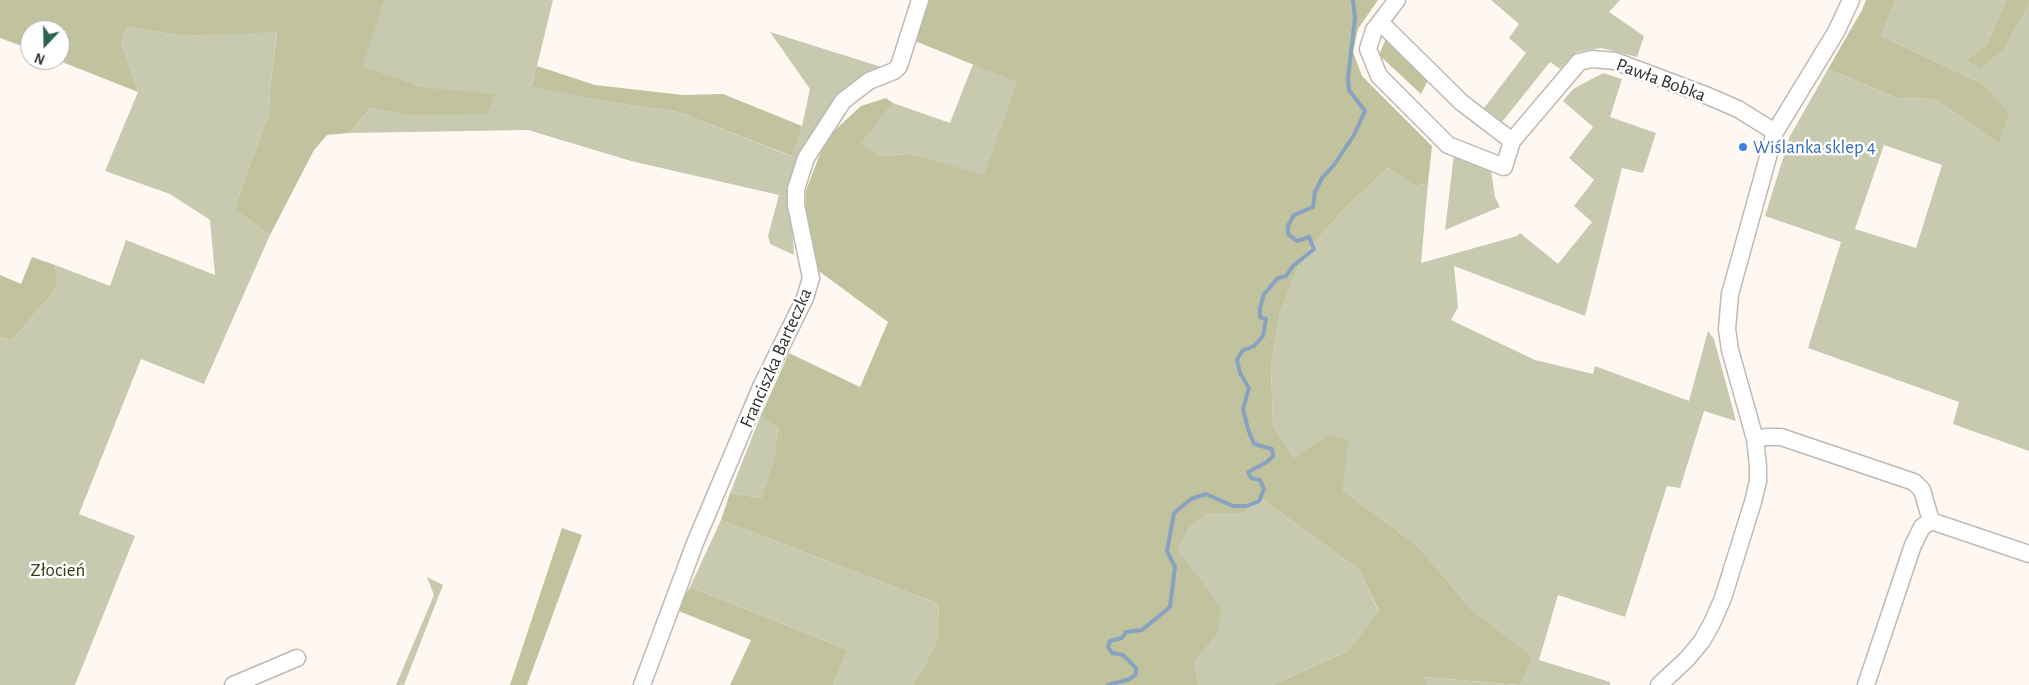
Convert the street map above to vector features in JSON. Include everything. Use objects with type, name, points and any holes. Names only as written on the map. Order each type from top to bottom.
[{"type":"street","name":"Franciszka Barteczka","points":[[642,685],[695,543],[761,387],[805,298],[811,278],[796,205],[796,188],[806,158],[843,101],[869,81],[894,71],[899,66],[920,0]]},
{"type":"street","points":[[1397,0],[1380,22],[1461,102],[1512,141]]},
{"type":"street","points":[[1659,685],[1702,642],[1724,598],[1758,481],[1755,439],[1730,350],[1728,311],[1730,294],[1775,132],[1836,32],[1851,0]]},
{"type":"street","name":"Pawła Bobka","points":[[1380,22],[1374,30],[1368,49],[1378,76],[1448,145],[1504,167],[1512,141],[1579,62],[1592,59],[1615,61],[1708,96],[1738,109],[1775,132]]},
{"type":"street","points":[[1755,439],[1781,437],[1914,482],[1922,490],[1931,521]]},
{"type":"street","points":[[1931,521],[2029,554]]},
{"type":"street","points":[[1866,685],[1913,545],[1922,527],[1931,521]]},
{"type":"street","points":[[232,685],[297,658]]},
{"type":"green space","points":[[0,0],[385,0],[362,66],[423,87],[495,94],[487,114],[405,115],[371,108],[349,133],[327,135],[314,150],[270,235],[234,209],[269,113],[277,32],[184,36],[127,27],[121,42],[138,92],[70,65],[70,20],[20,20],[20,45],[0,38]]},
{"type":"green space","points":[[385,0],[553,0],[531,85],[602,101],[678,112],[791,156],[802,126],[810,89],[770,32],[891,70],[838,112],[790,192],[794,255],[770,244],[768,236],[779,195],[631,161],[528,130],[349,133],[371,108],[405,115],[495,95],[423,87],[361,66]]},
{"type":"green space","points":[[929,0],[1378,0],[1358,29],[1353,52],[1362,76],[1432,146],[1428,183],[1416,187],[1388,168],[1346,207],[1302,257],[1280,313],[1271,366],[1273,424],[1293,459],[1327,435],[1349,440],[1342,490],[1418,546],[1471,609],[1532,657],[1520,685],[1423,677],[1429,685],[1272,685],[1348,651],[1379,611],[1358,569],[1259,497],[1244,513],[1208,513],[1190,527],[1178,550],[1221,608],[1218,634],[1195,661],[1198,685],[912,685],[923,669],[937,640],[939,604],[721,520],[730,493],[761,498],[774,458],[778,427],[760,417],[789,353],[860,387],[888,322],[812,266],[805,223],[806,190],[824,144],[834,131],[861,106],[886,98],[893,103],[860,144],[881,156],[911,154],[984,175],[1016,82],[915,41]]},
{"type":"green space","points":[[1491,0],[1620,0],[1609,12],[1644,36],[1637,57],[1601,48],[1577,52],[1560,69],[1550,62],[1502,122],[1484,108],[1526,53],[1509,38],[1519,24]]},
{"type":"green space","points":[[1866,0],[1896,0],[1881,36],[1983,84],[2009,114],[1998,143],[1935,99],[1897,98],[1828,69]]},
{"type":"green space","points":[[1896,0],[2006,0],[1987,44],[1969,60],[2005,47],[2029,5],[2029,451],[1953,424],[1959,402],[1808,348],[1841,242],[1765,216],[1790,136],[1828,69],[1897,98],[1935,99],[1998,143],[1983,84],[1881,36]],"holes":[[[1884,145],[1942,165],[1916,248],[1855,229]]]},
{"type":"green space","points":[[2006,0],[2029,0],[2029,5],[2005,47],[1979,69],[1968,60],[1987,44]]},
{"type":"green space","name":"Złocień","points":[[127,27],[184,36],[277,31],[269,113],[234,209],[270,235],[204,384],[141,359],[79,514],[135,536],[75,685],[0,685],[0,337],[12,341],[58,286],[55,265],[110,286],[126,240],[215,275],[210,220],[170,194],[105,171],[138,92],[121,42]]},
{"type":"green space","points":[[1390,37],[1428,80],[1421,94],[1379,55],[1385,41]]},
{"type":"green space","points":[[973,64],[1016,82],[984,176],[911,154],[881,156],[859,144],[893,103],[950,123]]},
{"type":"green space","points":[[537,66],[595,85],[683,95],[723,94],[802,126],[792,156],[678,112],[602,101],[531,86]]},
{"type":"green space","points":[[1603,73],[1622,79],[1610,117],[1656,133],[1643,173],[1622,168],[1585,316],[1454,266],[1458,307],[1451,320],[1535,360],[1593,374],[1595,366],[1689,401],[1708,331],[1714,339],[1736,421],[1704,411],[1680,488],[1667,486],[1625,617],[1558,595],[1539,660],[1610,682],[1610,685],[1520,685],[1531,657],[1471,609],[1418,546],[1342,490],[1327,435],[1293,460],[1273,424],[1271,366],[1280,313],[1302,257],[1346,207],[1388,168],[1416,187],[1428,183],[1421,263],[1517,236],[1520,233],[1558,264],[1592,222],[1574,206],[1594,180],[1569,158],[1593,127],[1563,101],[1573,89]]},
{"type":"green space","points":[[1454,154],[1491,170],[1495,197],[1500,207],[1445,230]]},
{"type":"green space","points":[[32,257],[55,265],[58,286],[12,341],[0,337],[0,275],[21,284]]},
{"type":"green space","points":[[760,417],[778,427],[774,458],[761,498],[730,493]]},
{"type":"green space","points":[[1259,497],[1358,569],[1379,612],[1348,651],[1272,685],[1198,685],[1195,661],[1218,634],[1178,550],[1190,527],[1208,513],[1244,513]]},
{"type":"green space","points":[[721,520],[939,604],[937,640],[923,669],[912,685],[833,685],[848,650],[690,587]]},
{"type":"green space","points":[[562,528],[582,535],[527,685],[510,685]]},
{"type":"green space","points":[[427,577],[443,585],[404,685],[396,685],[434,595]]},
{"type":"green space","points":[[690,587],[848,650],[833,685],[730,685],[751,640],[676,610]]},
{"type":"green space","points":[[1422,677],[1520,685],[1429,685]]},
{"type":"waterway","points":[[1108,685],[1130,679],[1136,674],[1136,668],[1123,655],[1112,653],[1108,647],[1110,641],[1122,638],[1126,632],[1142,630],[1170,607],[1175,567],[1167,551],[1174,513],[1191,499],[1206,494],[1233,506],[1247,506],[1259,501],[1264,489],[1260,480],[1251,478],[1248,472],[1267,462],[1273,456],[1272,449],[1254,444],[1248,429],[1243,409],[1249,388],[1240,373],[1237,360],[1242,351],[1254,346],[1263,336],[1266,319],[1260,317],[1260,308],[1264,294],[1278,278],[1286,276],[1293,266],[1314,249],[1309,237],[1297,241],[1288,234],[1288,226],[1294,215],[1313,207],[1315,192],[1322,178],[1334,165],[1354,135],[1365,111],[1349,90],[1348,78],[1355,18],[1353,0]]},
{"type":"place","name":"Wiślanka sklep 4","points":[[1743,147]]}]
